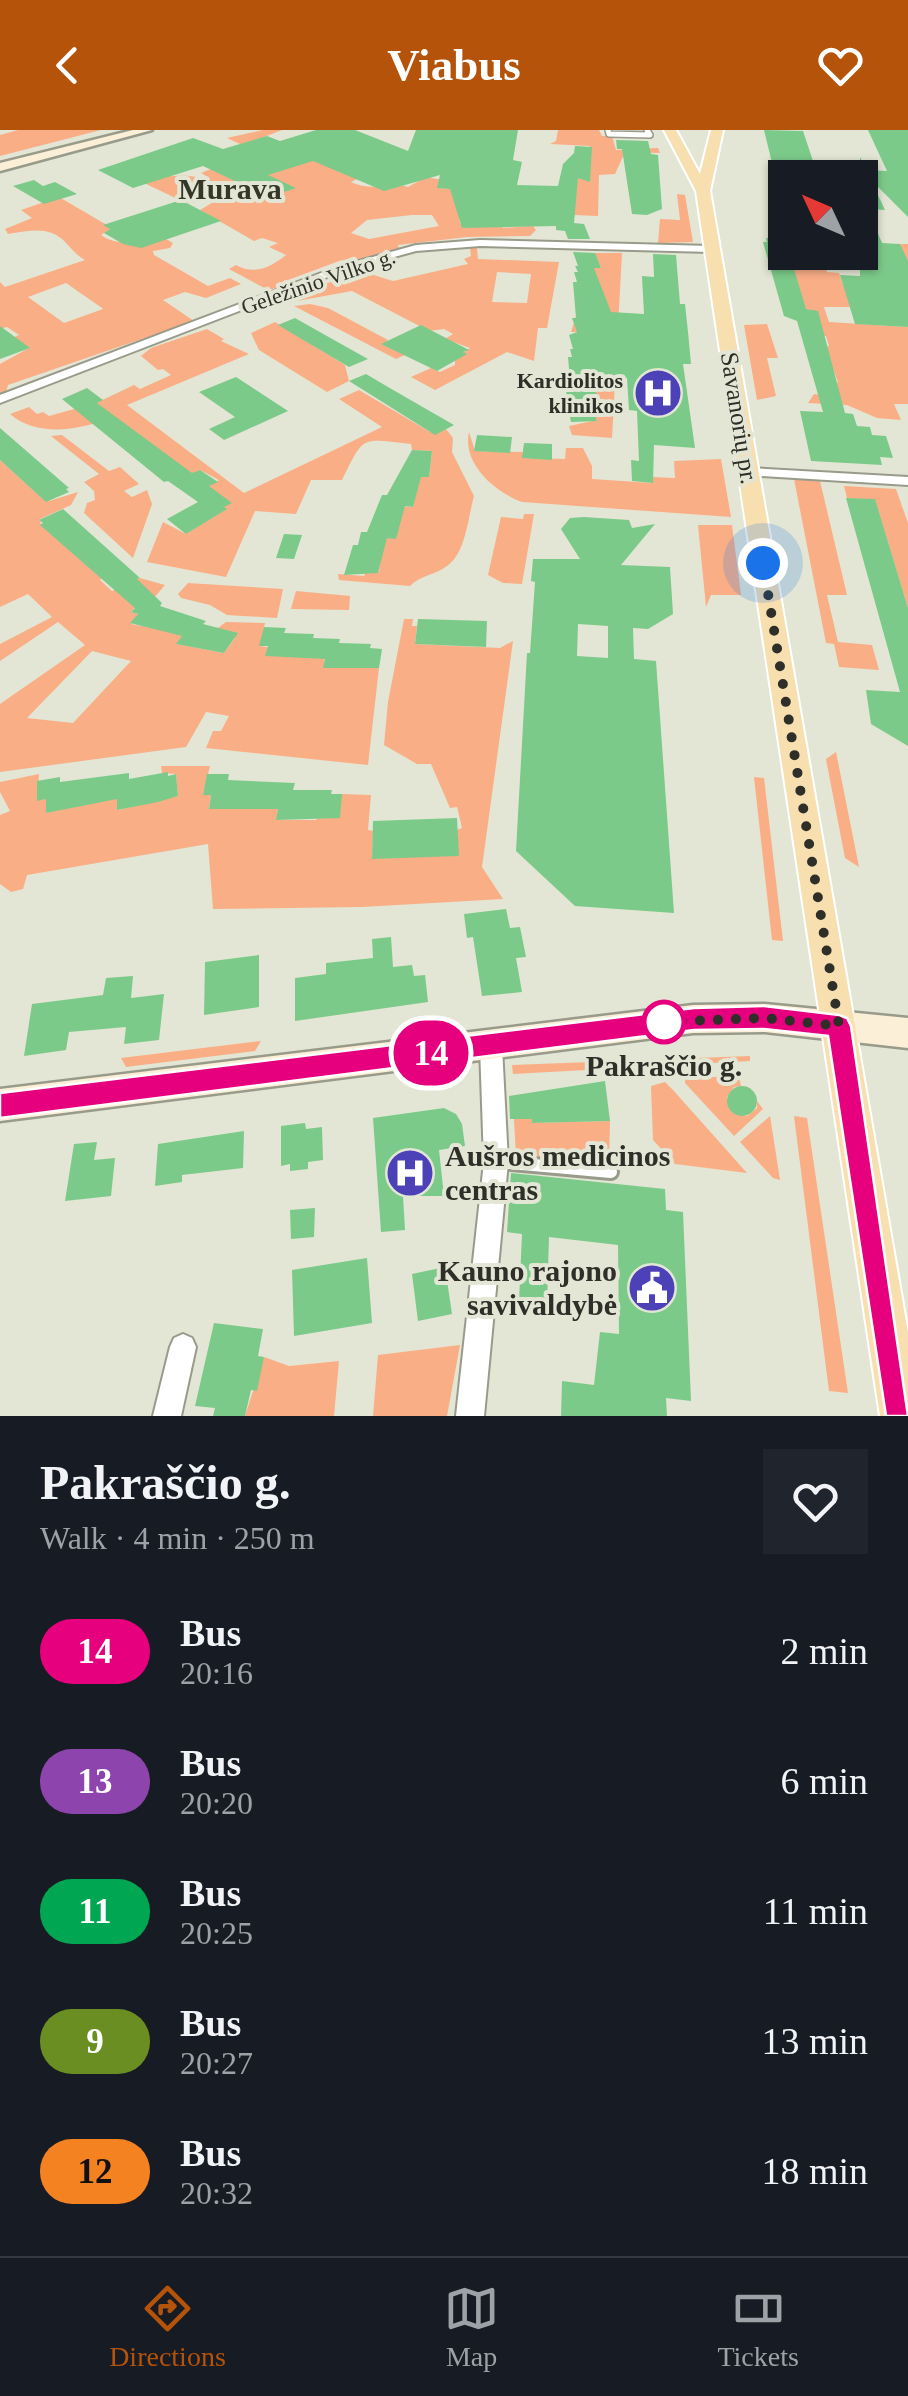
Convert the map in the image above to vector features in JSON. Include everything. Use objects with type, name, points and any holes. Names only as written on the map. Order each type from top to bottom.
[{"type":"main road","points":[[0,158],[109,130]]},
{"type":"main road","points":[[0,167],[145,130]]},
{"type":"main road","name":"Savanorių pr.","points":[[694,134],[703,191]]},
{"type":"main road","name":"Savanorių pr.","points":[[694,134],[901,1416]]},
{"type":"main road","points":[[0,1106],[694,1019],[764,1018],[908,1033]]},
{"type":"street","name":"Geležinio Vilko g.","points":[[0,399],[340,269],[416,248],[480,242],[711,249]]},
{"type":"street","points":[[748,472],[908,481]]},
{"type":"street","points":[[470,1416],[496,1162],[491,1046]]},
{"type":"street","points":[[167,1416],[182,1347]]},
{"type":"lane","points":[[608,130],[609,134],[650,135],[647,130]]},
{"type":"lane","points":[[496,1162],[610,1172]]},
{"type":"shaded area","points":[[18,130],[101,130],[0,156],[0,135]]},
{"type":"shaded area","points":[[282,130],[259,139],[302,153],[357,179],[351,182],[360,185],[408,187],[426,177],[443,180],[438,188],[456,189],[460,224],[533,226],[536,230],[530,236],[467,237],[398,245],[399,248],[347,263],[342,260],[288,280],[292,284],[268,290],[229,269],[236,265],[251,270],[270,265],[286,255],[269,247],[278,243],[262,238],[254,241],[200,210],[215,201],[186,203],[144,183],[157,173],[199,178],[206,176],[201,173],[223,164],[270,158],[227,138]],"holes":[[[432,215],[439,226],[369,239],[351,233],[367,220]]]},
{"type":"shaded area","points":[[558,130],[599,130],[602,136],[612,136],[616,150],[658,148],[660,153],[625,152],[615,174],[599,175],[598,216],[551,214],[578,177],[590,146],[550,144],[556,141]]},
{"type":"shaded area","points":[[677,194],[685,195],[693,242],[658,243],[660,219],[680,220]]},
{"type":"shaded area","points":[[59,197],[112,228],[101,235],[108,239],[132,243],[166,239],[173,243],[170,248],[153,251],[154,255],[208,286],[230,278],[241,284],[206,298],[185,292],[163,300],[194,321],[8,385],[6,392],[0,394],[0,364],[29,348],[12,338],[19,335],[7,327],[0,329],[0,282],[5,287],[85,260],[53,234],[8,234],[5,229],[32,218],[21,210]],"holes":[[[66,283],[103,309],[64,323],[28,297]]]},
{"type":"shaded area","points":[[900,244],[908,244],[908,267],[878,266],[878,253],[903,253]]},
{"type":"shaded area","points":[[470,248],[477,248],[478,259],[559,262],[547,328],[538,328],[534,361],[507,352],[435,390],[411,377],[431,368],[440,372],[455,365],[455,359],[470,348],[445,339],[453,334],[444,329],[429,331],[352,291],[286,303],[281,300],[301,288],[306,291],[361,271],[393,281],[468,264],[464,259],[471,256]],"holes":[[[497,272],[531,274],[527,303],[492,302]]]},
{"type":"shaded area","points":[[592,253],[622,253],[612,438],[572,435],[569,426],[597,420],[586,396],[597,395],[590,383],[588,332],[571,332],[591,268],[601,267]]},
{"type":"shaded area","points":[[793,270],[839,273],[843,285],[908,288],[848,299],[850,307],[824,307],[829,322],[908,327],[908,404],[894,404],[901,420],[877,418],[847,405],[808,403],[814,394],[821,395],[838,382],[825,347],[829,346],[826,336],[821,336],[811,310],[800,309],[802,297]]},
{"type":"shaded area","points":[[294,306],[328,308],[388,340],[384,344],[409,353],[396,359]]},
{"type":"shaded area","points":[[275,322],[345,365],[349,381],[327,392],[259,350],[251,333]]},
{"type":"shaded area","points":[[767,324],[778,358],[767,358],[776,396],[757,400],[744,325]]},
{"type":"shaded area","points":[[207,329],[224,339],[221,341],[249,354],[127,405],[244,493],[382,427],[339,399],[359,390],[430,432],[446,429],[453,438],[452,452],[474,496],[462,544],[453,560],[410,586],[339,580],[338,574],[364,576],[366,572],[379,572],[383,538],[396,538],[400,506],[413,507],[417,476],[429,477],[432,451],[412,450],[411,444],[373,441],[360,447],[342,480],[311,480],[296,514],[255,511],[226,577],[147,562],[163,522],[186,534],[226,509],[207,487],[219,480],[200,470],[189,475],[113,417],[87,425],[46,429],[21,422],[10,414],[29,407],[37,414],[49,416],[96,403],[134,385],[140,389],[171,375],[141,356],[151,348]]},
{"type":"shaded area","points":[[469,432],[475,451],[523,452],[523,458],[565,459],[566,448],[583,448],[592,466],[592,479],[652,483],[652,477],[675,478],[674,461],[721,459],[731,517],[522,502],[492,484],[476,466],[468,444]]},
{"type":"shaded area","points":[[62,435],[109,471],[120,467],[139,484],[124,491],[132,497],[147,490],[152,504],[133,558],[84,513],[87,503],[95,500],[94,491],[84,482],[99,474],[51,436]]},
{"type":"shaded area","points":[[0,460],[43,499],[49,501],[78,492],[71,505],[40,519],[41,525],[112,591],[140,578],[165,585],[153,599],[143,597],[131,612],[138,614],[131,624],[184,634],[177,644],[224,653],[235,638],[218,628],[226,622],[265,623],[260,646],[325,656],[324,668],[379,668],[368,765],[206,748],[213,731],[221,731],[229,716],[206,712],[186,747],[0,772],[0,704],[85,645],[58,622],[0,661],[0,644],[52,617],[28,594],[0,607]],"holes":[[[92,651],[131,661],[73,723],[27,718]]]},
{"type":"shaded area","points":[[794,479],[820,481],[847,595],[827,595],[838,642],[872,645],[879,670],[839,667],[834,644],[826,643]]},
{"type":"shaded area","points":[[844,486],[896,489],[908,523],[908,608],[875,500],[847,498]]},
{"type":"shaded area","points":[[524,514],[534,514],[522,584],[503,583],[488,575],[501,517],[523,519]]},
{"type":"shaded area","points":[[698,525],[732,525],[741,595],[711,595],[706,607]]},
{"type":"shaded area","points":[[188,583],[283,589],[277,618],[227,615],[210,605],[181,598],[178,594]]},
{"type":"shaded area","points":[[296,591],[350,596],[349,610],[291,609]]},
{"type":"shaded area","points":[[404,619],[413,619],[412,626],[417,626],[415,644],[500,648],[513,641],[482,867],[503,899],[362,907],[213,909],[208,844],[27,875],[23,889],[11,892],[0,884],[0,815],[10,811],[0,792],[0,782],[39,774],[37,800],[46,799],[46,813],[117,796],[118,810],[178,796],[176,774],[162,773],[161,766],[210,766],[203,794],[211,795],[209,808],[278,805],[277,820],[316,820],[342,794],[371,795],[368,830],[373,831],[372,858],[462,828],[457,807],[450,808],[431,764],[417,764],[384,745]]},
{"type":"shaded area","points":[[836,752],[859,867],[845,858],[826,759]]},
{"type":"shaded area","points":[[754,777],[764,778],[783,941],[772,940]]},
{"type":"shaded area","points":[[261,1041],[255,1051],[126,1067],[121,1058]]},
{"type":"shaded area","points":[[750,1056],[750,1061],[513,1074],[512,1065]]},
{"type":"shaded area","points":[[685,1077],[739,1077],[741,1086],[734,1087],[727,1097],[732,1111],[747,1116],[757,1108],[757,1101],[763,1109],[734,1136],[685,1083]]},
{"type":"shaded area","points":[[665,1082],[747,1173],[675,1164],[653,1140],[651,1086]]},
{"type":"shaded area","points":[[770,1116],[780,1180],[773,1178],[740,1142]]},
{"type":"shaded area","points":[[794,1116],[807,1118],[848,1393],[829,1391]]},
{"type":"shaded area","points":[[514,1119],[532,1119],[533,1123],[610,1121],[609,1162],[516,1157]]},
{"type":"shaded area","points":[[460,1345],[447,1416],[373,1416],[378,1355]]},
{"type":"shaded area","points":[[264,1357],[289,1366],[339,1361],[334,1416],[245,1416]]},
{"type":"building","points":[[316,130],[355,130],[408,151],[416,130],[518,130],[513,160],[522,162],[517,185],[558,186],[563,164],[574,153],[575,146],[592,147],[590,182],[578,178],[574,223],[584,224],[590,239],[568,239],[565,231],[556,230],[556,226],[462,228],[450,189],[437,188],[440,175],[384,191],[313,161],[268,175],[296,188],[269,197],[203,166],[133,188],[98,170],[193,138],[223,149],[267,136],[280,141]]},
{"type":"building","points":[[764,130],[803,131],[813,160],[771,160]]},
{"type":"building","points":[[868,130],[908,130],[908,217],[878,187],[878,171],[887,171]]},
{"type":"building","points":[[616,140],[648,141],[651,154],[658,155],[662,209],[647,215],[632,214],[622,149],[617,149]]},
{"type":"building","points":[[34,180],[43,186],[55,182],[77,194],[44,204],[13,186]]},
{"type":"building","points":[[181,200],[221,221],[141,248],[123,244],[104,233],[110,229],[103,225]]},
{"type":"building","points":[[878,233],[882,243],[900,244],[908,261],[908,327],[855,324],[840,275],[860,276],[860,270],[878,270]]},
{"type":"building","points":[[573,252],[595,253],[601,268],[594,268],[611,312],[644,314],[642,276],[654,277],[653,254],[676,255],[680,304],[685,304],[688,332],[691,364],[683,364],[695,448],[654,445],[653,483],[632,481],[631,460],[639,461],[637,411],[629,410],[627,378],[591,376],[597,396],[589,396],[597,421],[571,422],[566,392],[571,392],[568,357],[572,357],[573,349],[569,335],[577,332],[572,318],[576,318],[573,282],[577,282],[574,272],[578,272],[578,266]]},
{"type":"building","points":[[771,270],[794,270],[806,309],[818,311],[845,413],[853,414],[857,426],[870,427],[872,435],[886,436],[893,458],[880,457],[882,465],[811,461],[800,411],[823,412],[797,321],[784,316]]},
{"type":"building","points":[[295,318],[368,359],[349,367],[278,325]]},
{"type":"building","points":[[421,325],[469,350],[463,352],[467,354],[437,371],[381,344]]},
{"type":"building","points":[[0,326],[30,348],[0,359]]},
{"type":"building","points":[[366,374],[454,425],[435,435],[349,381]]},
{"type":"building","points":[[236,377],[288,411],[224,440],[209,429],[235,417],[199,392]]},
{"type":"building","points":[[87,388],[103,400],[97,403],[192,473],[200,470],[218,482],[209,486],[232,503],[186,534],[167,519],[198,502],[164,482],[62,399]]},
{"type":"building","points":[[0,428],[69,492],[46,502],[0,460]]},
{"type":"building","points":[[477,435],[512,437],[510,453],[474,451]]},
{"type":"building","points":[[524,443],[552,444],[552,460],[522,458]]},
{"type":"building","points":[[412,450],[432,451],[429,477],[421,477],[413,507],[405,506],[396,539],[387,538],[378,573],[344,575],[353,545],[358,545],[361,532],[367,532],[382,495],[387,495]]},
{"type":"building","points":[[846,498],[875,499],[908,608],[908,746],[871,724],[866,690],[900,692]]},
{"type":"building","points":[[63,509],[140,578],[137,579],[162,603],[160,606],[238,633],[224,653],[176,644],[182,636],[130,623],[138,614],[131,612],[135,608],[40,525],[43,523],[39,520]]},
{"type":"building","points":[[570,518],[629,520],[632,528],[655,524],[621,565],[670,567],[673,614],[648,629],[633,628],[634,659],[656,661],[674,913],[575,906],[516,851],[535,582],[531,581],[533,559],[580,559],[561,529]],"holes":[[[578,624],[608,626],[608,658],[577,656]]]},
{"type":"building","points":[[284,534],[302,535],[294,559],[276,558]]},
{"type":"building","points":[[418,619],[487,621],[486,647],[415,644]]},
{"type":"building","points":[[264,627],[286,628],[284,633],[314,634],[313,638],[340,639],[339,643],[371,644],[370,648],[382,649],[379,668],[323,668],[325,659],[265,656],[268,646],[259,646]]},
{"type":"building","points":[[168,772],[168,776],[176,774],[178,796],[158,802],[117,810],[117,799],[46,813],[46,799],[37,801],[37,781],[129,773],[129,779]]},
{"type":"building","points":[[207,774],[229,774],[228,780],[295,783],[293,790],[332,790],[331,794],[342,794],[340,818],[276,820],[278,809],[209,809],[211,795],[203,795]]},
{"type":"building","points":[[457,818],[459,856],[372,859],[373,821]]},
{"type":"building","points":[[506,909],[510,928],[520,927],[526,957],[516,958],[522,992],[482,996],[473,937],[467,938],[464,914]]},
{"type":"building","points":[[391,937],[393,967],[412,965],[414,976],[425,975],[428,1002],[295,1021],[295,978],[326,974],[326,963],[373,958],[372,939]]},
{"type":"building","points":[[259,955],[259,1007],[204,1015],[205,962]]},
{"type":"building","points":[[133,976],[131,998],[164,994],[159,1040],[124,1044],[126,1027],[69,1032],[66,1050],[24,1056],[32,1004],[103,995],[106,978]]},
{"type":"building","points":[[605,1081],[610,1121],[532,1123],[532,1119],[510,1119],[509,1096]]},
{"type":"building","points":[[742,1086],[756,1095],[757,1101],[748,1115],[742,1116],[728,1107],[727,1101],[736,1087]]},
{"type":"building","name":"Aušros medicinos centras","points":[[444,1108],[456,1114],[462,1124],[465,1146],[439,1150],[444,1196],[403,1196],[405,1230],[381,1232],[373,1118]]},
{"type":"building","points":[[305,1123],[306,1129],[322,1127],[323,1160],[308,1162],[308,1169],[290,1171],[290,1164],[281,1166],[281,1126]]},
{"type":"building","points":[[244,1131],[243,1168],[182,1175],[182,1182],[155,1186],[158,1144]]},
{"type":"building","points":[[97,1142],[94,1160],[115,1158],[111,1196],[65,1201],[74,1144]]},
{"type":"building","name":"Kauno rajono savivaldybė","points":[[511,1173],[665,1189],[666,1210],[683,1212],[691,1401],[666,1398],[667,1416],[561,1416],[562,1381],[594,1385],[600,1332],[619,1334],[618,1245],[549,1237],[547,1305],[519,1301],[522,1234],[507,1232]]},
{"type":"building","points":[[315,1208],[314,1237],[291,1239],[290,1210]]},
{"type":"building","points":[[367,1258],[372,1323],[294,1336],[292,1270]]},
{"type":"building","points":[[445,1267],[452,1314],[418,1321],[412,1274]]},
{"type":"building","points":[[214,1323],[263,1329],[258,1356],[264,1357],[257,1391],[251,1390],[245,1416],[213,1416],[215,1408],[195,1406]]},
{"type":"bus line","name":"14","points":[[0,1106],[694,1019],[764,1018],[839,1026],[901,1416]]},
{"type":"place","name":"Kardiolitos klinikos","points":[[658,393]]},
{"type":"place","name":"Pakraščio g.","points":[[664,1022]]},
{"type":"place","name":"Aušros medicinos centras","points":[[410,1173]]},
{"type":"place","name":"Kauno rajono savivaldybė","points":[[652,1288]]},
{"type":"district","name":"Murava","points":[[230,189]]},
{"type":"route","points":[[664,1022],[764,1018],[839,1026],[763,563]]}]
